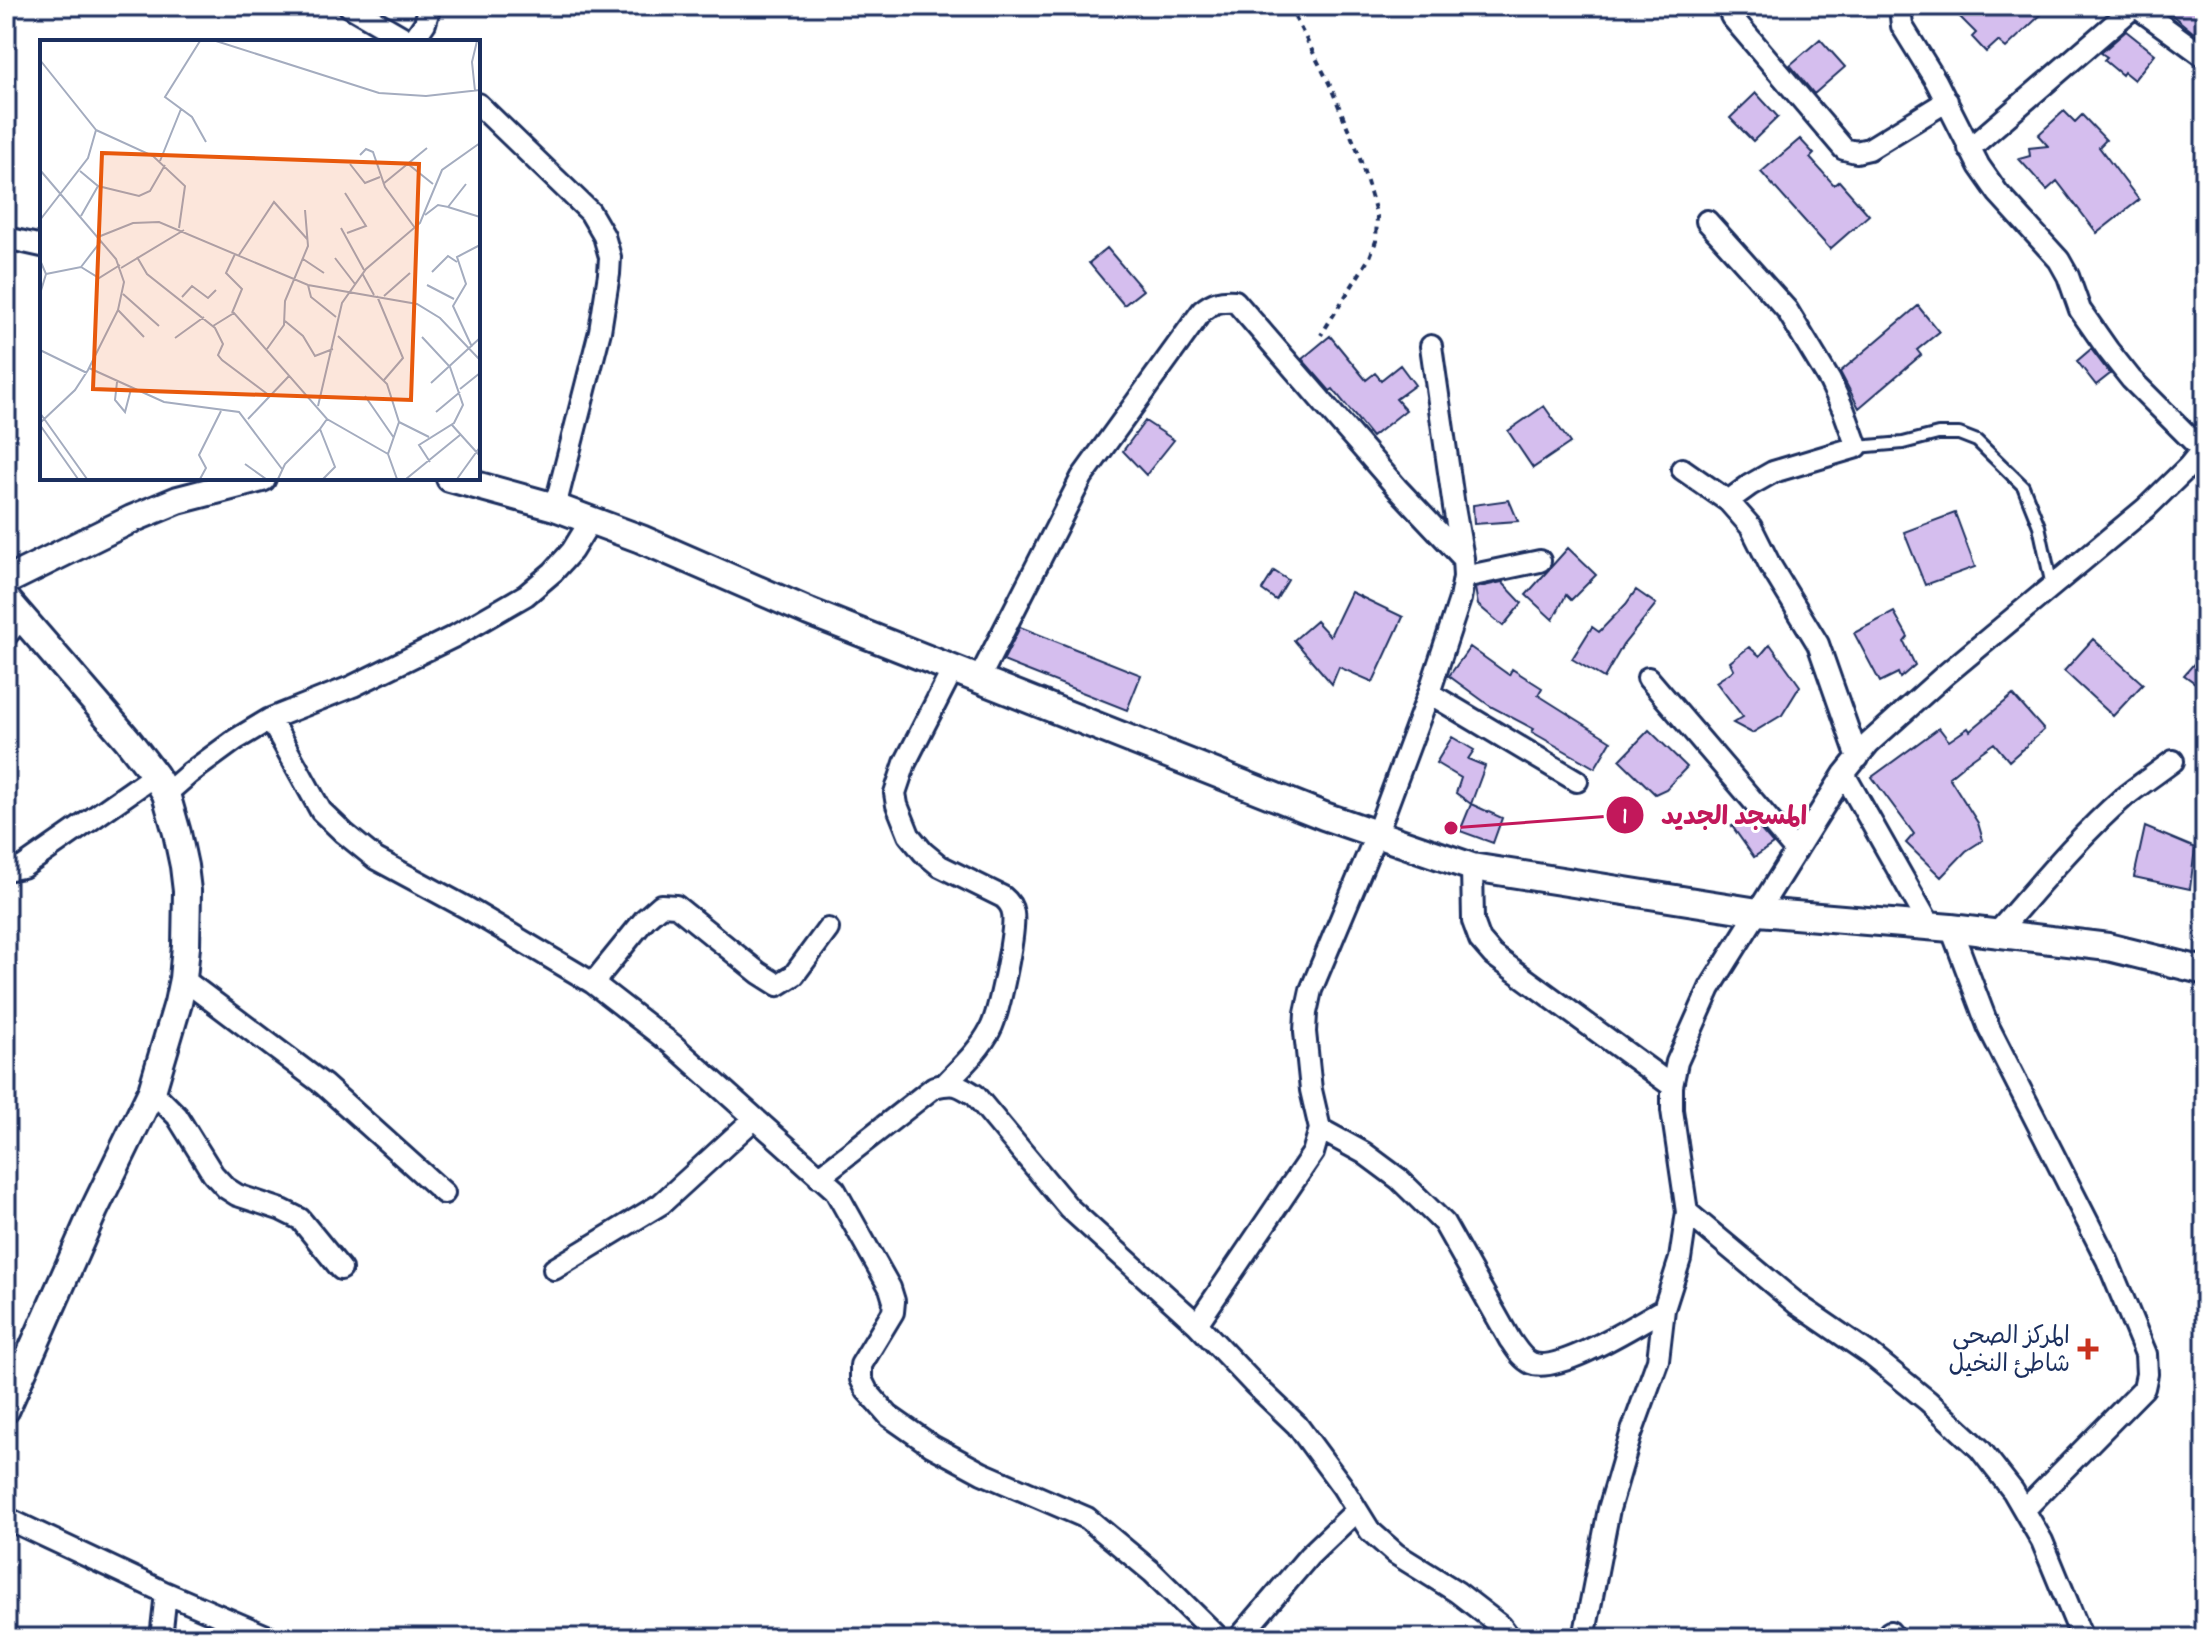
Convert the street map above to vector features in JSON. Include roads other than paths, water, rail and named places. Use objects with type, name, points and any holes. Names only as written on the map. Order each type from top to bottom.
[{"type":"street","points":[[349,6],[408,40]]},
{"type":"street","points":[[413,40],[425,23],[430,6]]},
{"type":"street","points":[[1584,1638],[1609,1509],[1631,1434],[1658,1360],[1664,1309],[1680,1259],[1687,1212],[1672,1110],[1672,1086],[1677,1062],[1710,988],[1844,774],[1869,743],[1945,675],[2146,508],[2204,448],[2131,379],[2080,310],[2059,260],[1998,193],[1969,149],[1947,101],[1902,26],[1900,6]]},
{"type":"street","points":[[1969,149],[2135,6],[2205,57]]},
{"type":"street","points":[[1731,16],[1844,149],[1856,152],[1869,149],[1947,101]]},
{"type":"street","points":[[480,106],[590,212],[604,236],[610,257],[600,331],[555,507]]},
{"type":"street","points":[[1707,221],[1787,310],[1830,381],[1857,447],[1773,472],[1728,501]]},
{"type":"street","points":[[6,238],[40,246]]},
{"type":"street","points":[[979,679],[1082,477],[1202,311],[1223,300],[1235,301],[1464,568]]},
{"type":"street","points":[[1197,1324],[1313,1153],[1320,1129],[1311,1090],[1305,1032],[1311,990],[1376,835],[1460,599],[1464,568],[1431,346]]},
{"type":"street","points":[[1682,469],[1728,501],[1751,527],[1818,644],[1858,758]]},
{"type":"street","points":[[6,581],[132,519],[178,500],[254,480]]},
{"type":"street","points":[[457,480],[555,507],[641,539],[809,612],[953,669],[1376,835],[1472,867],[1758,912],[1941,927],[2108,947],[2205,971]]},
{"type":"street","points":[[6,870],[23,867],[160,785],[190,773],[270,719],[353,686],[455,636],[515,602],[553,572],[572,551],[591,520]]},
{"type":"street","points":[[1464,568],[1540,561]]},
{"type":"street","points":[[6,1409],[94,1210],[152,1091],[183,979],[187,891],[184,866],[160,785],[127,739],[11,617]]},
{"type":"street","points":[[945,1084],[980,1046],[991,1028],[1005,972],[1013,914],[1010,904],[1003,897],[940,866],[923,852],[909,835],[897,805],[895,793],[905,763],[953,669]]},
{"type":"street","points":[[1648,678],[1796,851]]},
{"type":"street","points":[[1429,693],[1577,781]]},
{"type":"street","points":[[270,719],[321,811],[365,850],[593,983],[673,1045],[835,1190],[890,1288],[894,1301],[893,1312],[861,1365],[861,1379],[867,1391],[889,1416],[932,1446],[982,1473],[1087,1518],[1152,1572],[1219,1638]]},
{"type":"street","points":[[1996,934],[2093,826],[2173,761]]},
{"type":"street","points":[[1844,774],[1941,927],[2107,1260],[2146,1354],[2144,1388],[2024,1510]]},
{"type":"street","points":[[1472,867],[1473,921],[1480,940],[1493,955],[1672,1086]]},
{"type":"street","points":[[593,983],[645,919],[661,905],[676,906],[778,985],[794,975],[828,929]]},
{"type":"street","points":[[183,979],[324,1085],[444,1193]]},
{"type":"street","points":[[819,1177],[934,1087],[960,1085],[975,1095],[1069,1208],[1197,1324],[1297,1425],[1342,1486],[1370,1531],[1396,1554],[1457,1592],[1501,1626],[1510,1638]]},
{"type":"street","points":[[152,1091],[177,1116],[213,1174],[226,1188],[300,1219],[341,1269]]},
{"type":"street","points":[[554,1269],[661,1204],[754,1119]]},
{"type":"street","points":[[1320,1129],[1364,1153],[1399,1179],[1444,1223],[1510,1340],[1523,1357],[1534,1364],[1550,1365],[1580,1355],[1664,1309]]},
{"type":"street","points":[[1687,1212],[1797,1304],[1870,1354],[1980,1449],[2013,1491],[2042,1541],[2082,1638]]},
{"type":"street","points":[[1239,1638],[1309,1556],[1356,1511]]},
{"type":"street","points":[[6,1518],[265,1637]]},
{"type":"street","points":[[161,1638],[166,1593]]},
{"type":"lane","points":[[1857,447],[1903,443],[1938,434],[1959,434],[1977,441],[2023,486],[2039,526],[2052,586]]},
{"type":"place","name":"المسجد الجديد","points":[[1451,828]]},
{"type":"place","name":"المركز الصحي شاطئ النخيل","points":[[2088,1349]]}]
